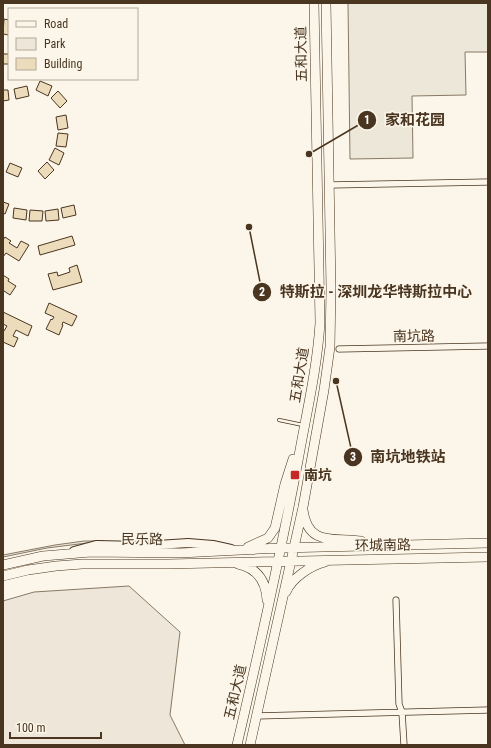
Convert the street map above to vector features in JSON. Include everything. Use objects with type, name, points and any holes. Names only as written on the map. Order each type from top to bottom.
[{"type":"main road","name":"五和大道","points":[[237,745],[281,548],[304,426],[313,388],[318,347],[320,323],[314,3]]},
{"type":"main road","name":"五和大道","points":[[250,745],[303,507],[324,390],[330,347],[330,185],[326,3]]},
{"type":"main road","points":[[66,554],[96,545],[156,542],[212,545],[237,550],[268,538],[275,528],[285,484],[304,426]]},
{"type":"main road","points":[[303,507],[307,526],[320,538],[330,540],[352,540],[382,546],[382,559]]},
{"type":"main road","name":"环城南路","points":[[281,548],[488,544]]},
{"type":"main road","name":"民乐路","points":[[3,565],[43,556],[91,552],[180,553],[281,548]]},
{"type":"main road","name":"环城南路","points":[[278,560],[488,557]]},
{"type":"main road","name":"民乐路","points":[[3,576],[28,570],[76,565],[278,560]]},
{"type":"main road","points":[[282,599],[288,588],[301,574],[322,563],[335,560]]},
{"type":"main road","points":[[231,562],[249,567],[260,575],[266,587],[267,612]]},
{"type":"street","points":[[330,185],[488,182]]},
{"type":"street","name":"南坑路","points":[[340,349],[488,346]]},
{"type":"street","points":[[396,600],[399,704],[402,712],[404,745]]},
{"type":"street","points":[[256,716],[488,710]]},
{"type":"lane","points":[[278,420],[304,426]]},
{"type":"green space","points":[[84,541],[103,541],[47,548],[3,557],[3,555]]},
{"type":"green space","points":[[129,586],[180,632],[170,715],[185,745],[3,745],[3,601],[34,592]]},
{"type":"shaded area","points":[[348,3],[488,3],[488,52],[465,52],[466,95],[412,96],[413,158],[350,159]]},
{"type":"building","points":[[4,19],[8,20],[8,35],[3,34]]},
{"type":"building","points":[[3,54],[8,54],[8,64],[3,64]]},
{"type":"building","points":[[40,81],[52,86],[48,96],[36,90]]},
{"type":"building","points":[[27,86],[29,96],[16,99],[14,89]]},
{"type":"building","points":[[3,90],[8,90],[9,100],[3,101]]},
{"type":"building","points":[[58,91],[67,101],[60,108],[51,98]]},
{"type":"building","points":[[66,115],[68,128],[58,130],[56,117]]},
{"type":"building","points":[[58,133],[68,134],[66,147],[56,146]]},
{"type":"building","points":[[55,148],[64,153],[59,165],[49,160]]},
{"type":"building","points":[[47,162],[54,170],[45,179],[38,171]]},
{"type":"building","points":[[10,163],[22,168],[18,177],[6,172]]},
{"type":"building","points":[[3,202],[9,204],[5,214],[3,213]]},
{"type":"building","points":[[74,205],[76,215],[63,218],[61,208]]},
{"type":"building","points":[[14,208],[27,210],[26,220],[13,218]]},
{"type":"building","points":[[58,209],[59,220],[46,221],[45,211]]},
{"type":"building","points":[[30,210],[43,211],[42,221],[29,221]]},
{"type":"building","points":[[72,236],[75,245],[40,255],[38,246]]},
{"type":"building","points":[[5,237],[11,241],[9,243],[17,248],[21,241],[29,245],[19,261],[6,253],[3,257],[3,240]]},
{"type":"building","points":[[77,265],[82,282],[53,290],[48,274],[57,272],[58,276],[70,272],[69,268]]},
{"type":"building","points":[[3,275],[9,279],[8,281],[16,286],[10,295],[4,291],[3,293]]},
{"type":"building","points":[[49,303],[77,316],[72,326],[63,322],[59,335],[46,329],[51,319],[52,320],[54,317],[45,313]]},
{"type":"building","points":[[3,312],[32,326],[28,336],[16,330],[13,336],[18,338],[14,347],[3,342],[3,331],[7,326],[3,324]]},
{"type":"place","name":"家和花园","points":[[309,154]]},
{"type":"place","name":"特斯拉 - 深圳龙华特斯拉中心","points":[[249,227]]},
{"type":"place","name":"南坑地铁站","points":[[336,381]]},
{"type":"place","name":"南坑","points":[[295,475]]}]
